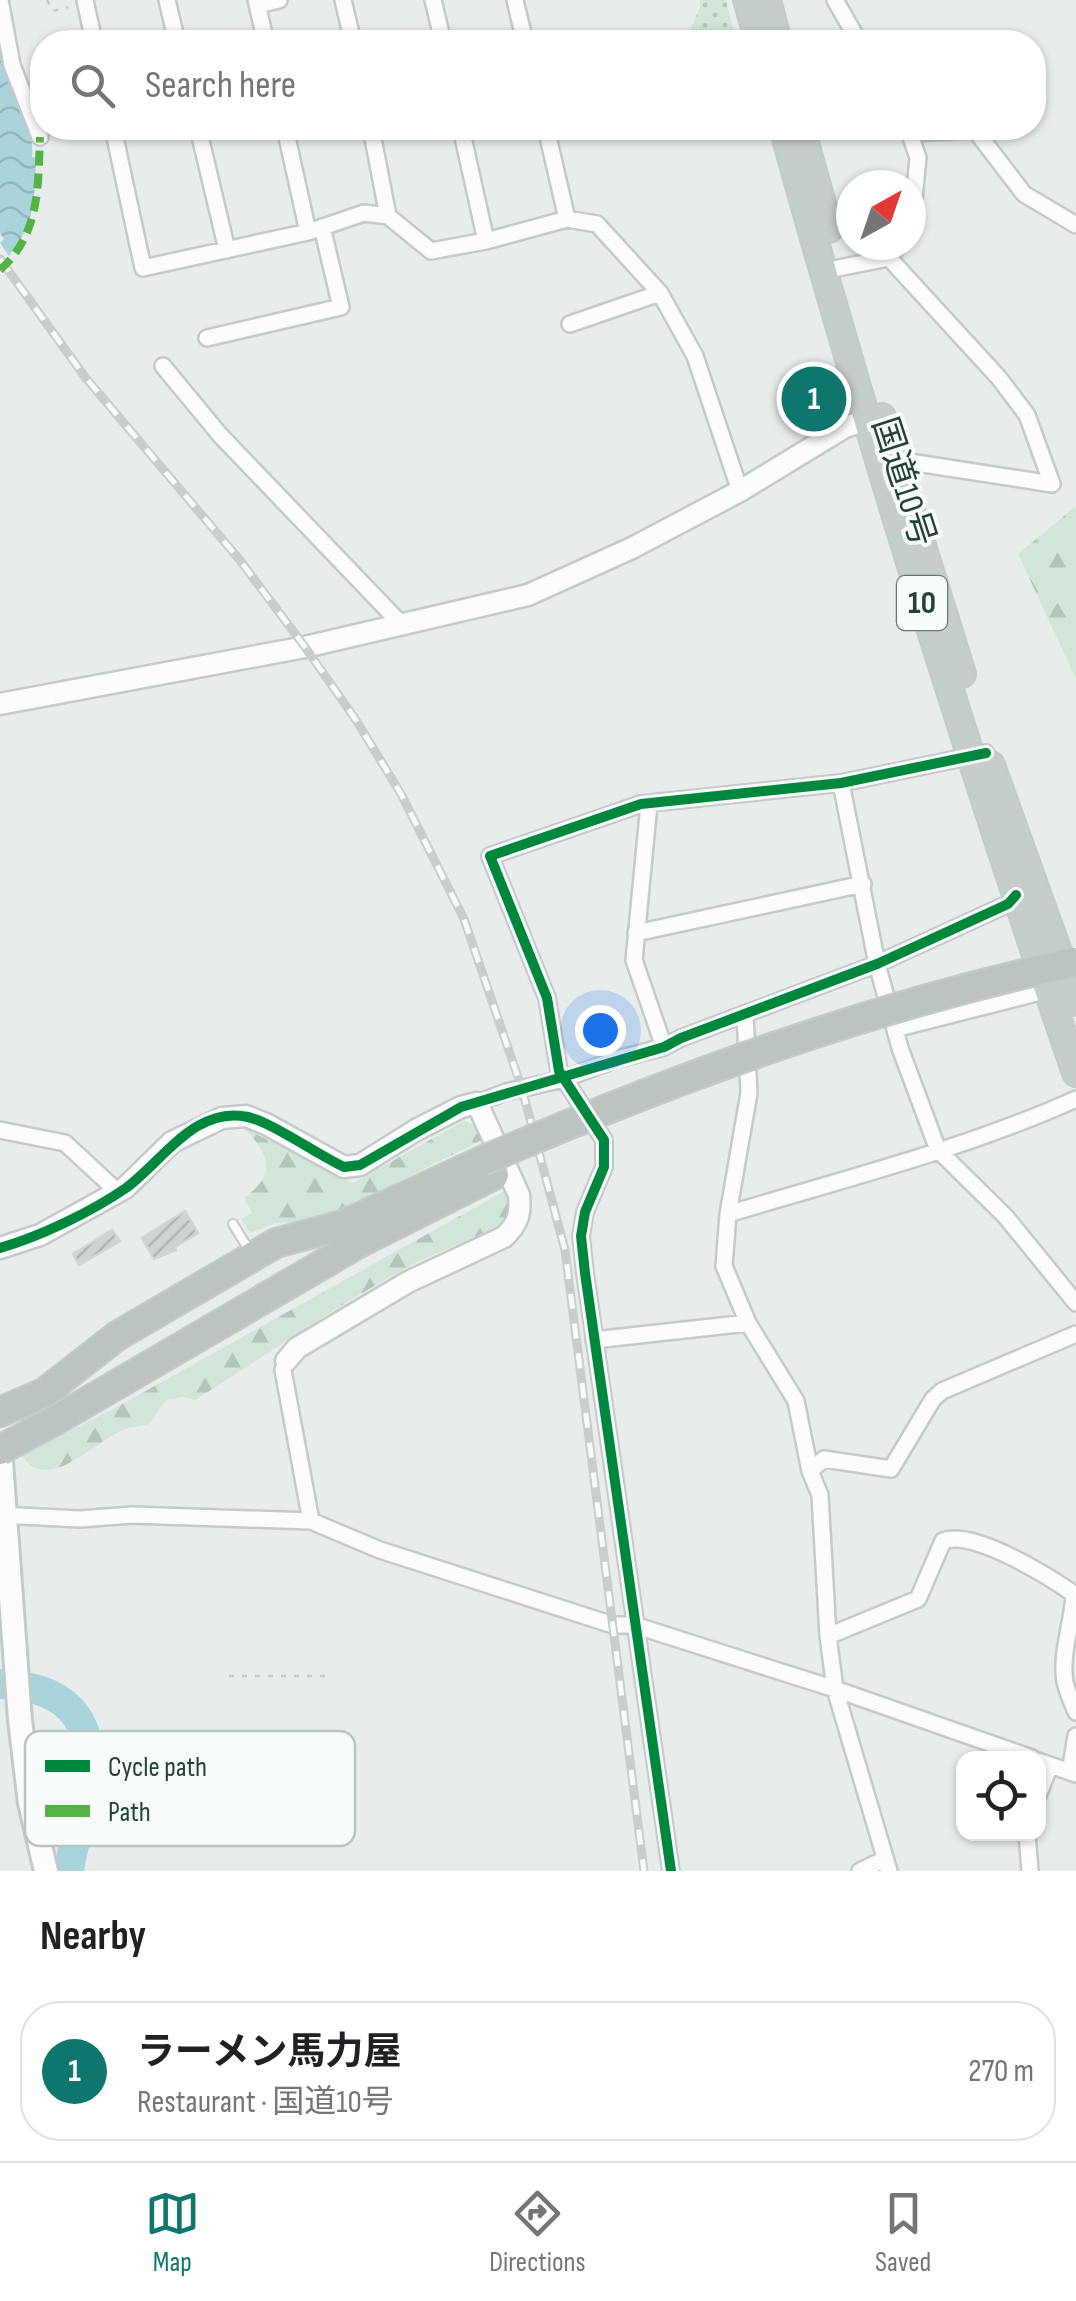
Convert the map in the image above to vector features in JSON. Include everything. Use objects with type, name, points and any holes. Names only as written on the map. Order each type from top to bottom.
[{"type":"highway","points":[[747,0],[756,30]]},
{"type":"highway","points":[[767,0],[775,30]]},
{"type":"highway","name":"国道10号","points":[[787,140],[831,269],[979,755],[1066,975],[1076,1074]]},
{"type":"highway","name":"国道10号","points":[[804,140],[831,269]]},
{"type":"highway","name":"国道10号","points":[[874,417],[897,460],[1016,895],[1066,975]]},
{"type":"highway","points":[[0,1412],[44,1393],[117,1336],[276,1243],[343,1225],[754,1070],[1066,975]]},
{"type":"highway","points":[[0,1447],[56,1420],[488,1168]]},
{"type":"main road","points":[[0,1447],[2,1514],[25,1762]]},
{"type":"main road","points":[[40,1846],[46,1871]]},
{"type":"street","points":[[0,0],[12,65],[30,111]]},
{"type":"street","points":[[167,0],[175,30]]},
{"type":"street","points":[[263,30],[257,2],[280,0]]},
{"type":"street","points":[[343,0],[349,30]]},
{"type":"street","points":[[433,0],[440,30]]},
{"type":"street","points":[[515,0],[522,30]]},
{"type":"street","points":[[835,0],[852,30]]},
{"type":"street","points":[[85,1],[91,30]]},
{"type":"street","points":[[115,140],[143,268],[315,230],[364,213],[388,216],[431,251],[567,219],[597,224],[660,293],[695,356],[740,491]]},
{"type":"street","points":[[201,140],[227,250]]},
{"type":"street","points":[[206,338],[341,306],[289,140]]},
{"type":"street","points":[[374,140],[388,216]]},
{"type":"street","points":[[464,140],[486,241]]},
{"type":"street","points":[[549,140],[567,219]]},
{"type":"street","points":[[913,140],[917,170]]},
{"type":"street","points":[[983,140],[1024,194],[1076,225]]},
{"type":"street","points":[[831,269],[864,260]]},
{"type":"street","points":[[897,460],[1052,484],[1027,415],[901,260]]},
{"type":"street","points":[[570,324],[660,293]]},
{"type":"street","points":[[163,366],[220,435],[402,625]]},
{"type":"street","points":[[0,704],[402,625],[528,595],[632,548],[740,491],[845,427],[874,417]]},
{"type":"street","points":[[671,1871],[581,1236],[585,1212],[604,1167],[604,1140],[559,1071],[548,998],[490,856],[649,804],[841,783],[979,755]]},
{"type":"street","points":[[841,783],[877,964],[938,1150],[1005,1216],[1076,1303]]},
{"type":"street","points":[[649,804],[634,960],[664,1047]]},
{"type":"street","points":[[636,932],[862,884]]},
{"type":"street","points":[[0,1248],[40,1234],[118,1192],[172,1142],[222,1118],[246,1116],[344,1168],[360,1165],[461,1107],[664,1047],[877,964],[1008,904],[1016,895]]},
{"type":"street","points":[[888,1001],[1066,975]]},
{"type":"street","points":[[896,1030],[1066,975]]},
{"type":"street","points":[[745,1015],[749,1093],[728,1214],[724,1266],[748,1323],[796,1401],[810,1471],[820,1495],[835,1690],[887,1865],[860,1871]]},
{"type":"street","points":[[728,1214],[938,1150],[1034,1118],[1076,1099]]},
{"type":"street","points":[[312,1521],[284,1370],[286,1361],[297,1348],[376,1301],[504,1237],[516,1226],[521,1211],[520,1195],[478,1103]]},
{"type":"street","points":[[0,1130],[65,1143],[118,1192]]},
{"type":"street","points":[[594,1340],[748,1323]]},
{"type":"street","points":[[810,1471],[824,1458],[891,1469],[932,1399],[942,1390],[1076,1334]]},
{"type":"street","points":[[2,1514],[80,1519],[132,1515],[312,1521],[380,1550],[613,1625],[634,1625],[1011,1751]]},
{"type":"street","points":[[828,1636],[918,1599],[943,1541],[952,1537],[999,1552],[1050,1577],[1074,1594],[1073,1622],[1064,1662],[1065,1683],[1076,1712]]},
{"type":"street","points":[[1046,1763],[1073,1773],[1076,1736]]},
{"type":"street","points":[[1028,1841],[1030,1871]]},
{"type":"lane","points":[[233,1224],[252,1256]]},
{"type":"path","points":[[46,0],[52,11],[85,1]]},
{"type":"path","points":[[229,1676],[327,1676]]},
{"type":"green space","points":[[700,0],[726,0],[733,30],[690,30]]},
{"type":"green space","points":[[1076,506],[1076,679],[1018,554]]},
{"type":"green space","points":[[464,1121],[475,1125],[482,1140],[318,1222],[275,1223],[250,1233],[241,1219],[252,1213],[244,1198],[266,1172],[264,1155],[244,1128],[353,1183]]},
{"type":"green space","points":[[508,1189],[512,1211],[507,1220],[382,1281],[195,1400],[166,1400],[149,1424],[125,1429],[56,1469],[42,1470],[30,1465],[20,1452],[115,1408]]},
{"type":"water","points":[[0,44],[30,129],[32,157],[36,158],[29,221],[9,256],[0,243],[4,239],[0,233]]},
{"type":"building","points":[[185,1211],[198,1233],[176,1250],[154,1259],[142,1238]]},
{"type":"building","points":[[112,1230],[120,1241],[79,1265],[73,1254]]},
{"type":"waterway","points":[[0,1684],[47,1693],[64,1703],[84,1731]]},
{"type":"waterway","points":[[69,1871],[74,1846]]},
{"type":"railway","points":[[0,259],[85,377],[239,559],[305,647],[401,794],[464,919],[522,1089],[565,1250],[644,1871]]},
{"type":"marked path","points":[[0,270],[13,256],[30,225],[37,192],[40,140]]},
{"type":"cycle path","points":[[671,1871],[581,1236],[585,1212],[604,1167],[604,1140],[559,1071],[547,998],[490,856],[641,804],[841,783],[986,753]]},
{"type":"cycle path","points":[[0,1248],[49,1230],[112,1197],[181,1138],[212,1119],[248,1117],[344,1167],[360,1165],[461,1107],[664,1047],[877,964],[1008,904],[1016,895]]},
{"type":"place","name":"ラーメン馬力屋","points":[[814,399]]}]
